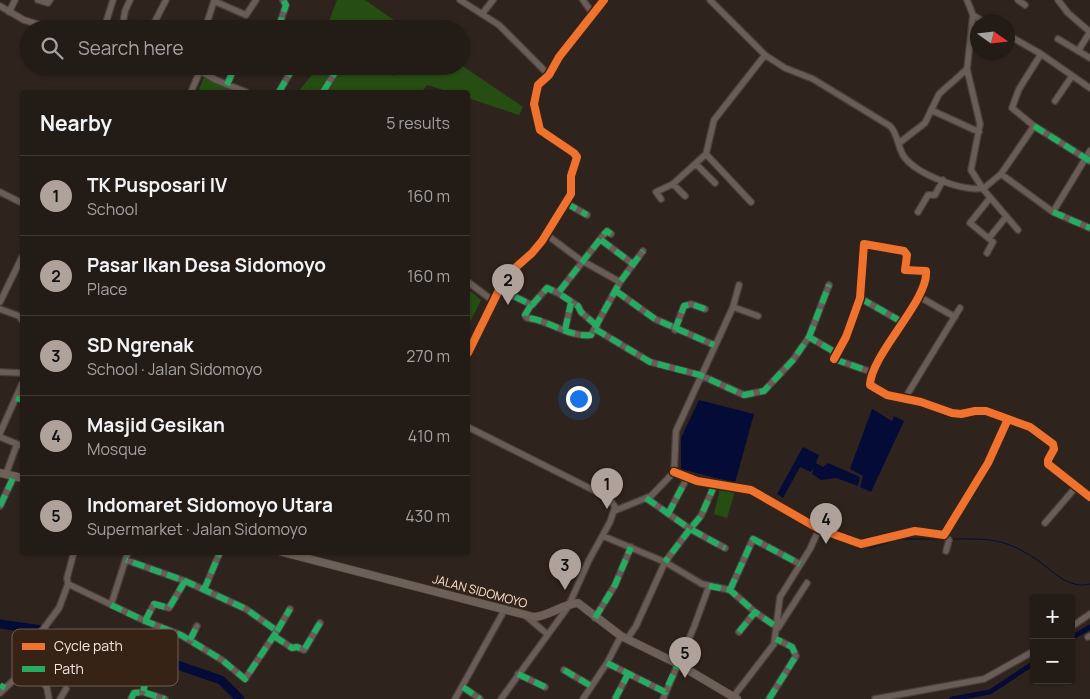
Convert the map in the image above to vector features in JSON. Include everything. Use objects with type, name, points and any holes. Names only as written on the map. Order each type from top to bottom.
[{"type":"main road","points":[[7,474],[20,477]]},
{"type":"main road","name":"JALAN SIDOMOYO","points":[[294,555],[525,615],[545,616],[570,604]]},
{"type":"main road","points":[[570,604],[580,604],[595,618],[624,638],[678,664],[735,698]]},
{"type":"street","points":[[9,12],[16,0]]},
{"type":"street","points":[[38,0],[48,3],[50,0]]},
{"type":"street","points":[[107,20],[113,0]]},
{"type":"street","points":[[123,20],[125,10],[130,0]]},
{"type":"street","points":[[156,20],[166,0]]},
{"type":"street","points":[[208,20],[214,0],[246,15],[256,0]]},
{"type":"street","points":[[281,20],[286,5],[283,0]]},
{"type":"street","points":[[460,0],[499,25],[549,75]]},
{"type":"street","points":[[482,14],[493,0]]},
{"type":"street","points":[[583,0],[593,14]]},
{"type":"street","points":[[470,349],[499,289],[515,268],[532,253],[547,235],[572,192],[571,176],[577,157],[540,130],[535,99],[538,85],[549,75],[559,57],[604,0]]},
{"type":"street","points":[[710,0],[765,55],[785,68],[813,78],[893,129],[905,158],[930,176],[963,187],[986,187],[1001,174],[1034,126]]},
{"type":"street","points":[[967,0],[973,15]]},
{"type":"street","points":[[1018,0],[1025,5]]},
{"type":"street","points":[[1058,0],[1068,13],[1090,32],[1078,51]]},
{"type":"street","points":[[0,6],[24,20]]},
{"type":"street","points":[[1015,39],[1041,54],[1090,88]]},
{"type":"street","points":[[1058,39],[1090,58]]},
{"type":"street","points":[[970,42],[967,69],[980,124],[980,132],[971,170],[986,187],[990,198],[1018,230]]},
{"type":"street","points":[[1041,54],[1019,89],[1011,106],[1034,126],[1088,159]]},
{"type":"street","points":[[661,199],[656,192],[674,184],[706,154],[714,120],[765,55]]},
{"type":"street","points":[[899,143],[925,123],[941,92],[967,69]]},
{"type":"street","points":[[191,90],[195,75]]},
{"type":"street","points":[[208,75],[226,85],[240,90]]},
{"type":"street","points":[[226,85],[231,75]]},
{"type":"street","points":[[280,90],[289,75]]},
{"type":"street","points":[[324,90],[334,75]]},
{"type":"street","points":[[1055,101],[1072,76]]},
{"type":"street","points":[[931,110],[980,132]]},
{"type":"street","points":[[1053,212],[1088,159],[1090,151]]},
{"type":"street","points":[[706,154],[751,202]]},
{"type":"street","points":[[696,164],[715,183]]},
{"type":"street","points":[[1001,174],[1053,212],[1090,228]]},
{"type":"street","points":[[918,212],[928,195],[935,195],[943,180]]},
{"type":"street","points":[[674,184],[685,196]]},
{"type":"street","points":[[0,192],[20,202]]},
{"type":"street","points":[[988,254],[993,243],[970,223],[990,198]]},
{"type":"street","points":[[566,202],[586,215]]},
{"type":"street","points":[[989,238],[1006,217]]},
{"type":"street","points":[[558,293],[607,231],[612,234]]},
{"type":"street","points":[[547,235],[582,261],[620,282]]},
{"type":"street","points":[[601,240],[633,264]]},
{"type":"street","points":[[834,359],[846,337],[860,298],[865,243],[904,251],[907,255],[905,270],[926,271],[918,296],[874,372],[870,383],[872,387],[887,395],[905,398],[952,413],[986,412],[1030,427],[1053,444],[1054,449],[1048,464],[1090,497]]},
{"type":"street","points":[[643,251],[620,282],[596,328],[588,336],[526,317],[525,315],[531,305],[535,303],[547,288],[558,293],[571,303],[596,328],[650,362],[700,375],[742,394],[762,392],[793,360],[809,337],[829,285]]},
{"type":"street","points":[[0,302],[20,261]]},
{"type":"street","points":[[470,284],[492,300]]},
{"type":"street","points":[[614,511],[646,498],[659,490],[674,472],[674,436],[700,375],[733,307],[739,285]]},
{"type":"street","points":[[499,289],[531,305]]},
{"type":"street","points":[[616,292],[675,330],[714,345]]},
{"type":"street","points":[[918,296],[955,317]]},
{"type":"street","points":[[860,298],[902,322]]},
{"type":"street","points":[[565,330],[571,303]]},
{"type":"street","points":[[675,330],[684,306],[691,304],[705,310]]},
{"type":"street","points":[[733,307],[758,316]]},
{"type":"street","points":[[905,398],[960,308]]},
{"type":"street","points":[[0,309],[13,313],[20,318]]},
{"type":"street","points":[[809,337],[830,348],[834,353],[834,359]]},
{"type":"street","points":[[834,359],[874,372]]},
{"type":"street","points":[[0,372],[20,373]]},
{"type":"street","points":[[0,433],[20,399]]},
{"type":"street","points":[[944,534],[988,463],[1008,419]]},
{"type":"street","points":[[470,428],[614,502],[614,511],[603,536],[589,560],[570,604],[546,634],[501,699]]},
{"type":"street","points":[[0,437],[20,445],[7,474],[0,506]]},
{"type":"street","points":[[674,472],[687,478],[751,490],[819,529],[861,544],[915,531],[944,534],[950,540],[946,551]]},
{"type":"street","points":[[668,514],[687,478]]},
{"type":"street","points":[[582,699],[624,638],[636,626],[664,562],[701,516],[715,484]]},
{"type":"street","points":[[1045,523],[1076,487]]},
{"type":"street","points":[[646,498],[690,529],[725,548]]},
{"type":"street","points":[[735,698],[776,639],[780,597],[819,529]]},
{"type":"street","points":[[603,536],[664,562],[692,579],[709,586],[730,590],[755,612],[778,628]]},
{"type":"street","points":[[730,590],[753,539],[800,564]]},
{"type":"street","points":[[595,618],[615,585],[631,548]]},
{"type":"street","points":[[44,629],[56,614],[68,584],[67,578],[73,555]]},
{"type":"street","points":[[111,605],[127,555]]},
{"type":"street","points":[[204,590],[219,555]]},
{"type":"street","points":[[126,560],[185,581],[246,609],[292,648],[297,647],[304,650],[320,623]]},
{"type":"street","points":[[145,621],[154,604],[169,608],[185,581]]},
{"type":"street","points":[[778,628],[807,583]]},
{"type":"street","points":[[68,584],[164,629]]},
{"type":"street","points":[[663,699],[694,627],[709,586]]},
{"type":"street","points":[[178,635],[190,640],[222,660],[246,679],[290,609]]},
{"type":"street","points":[[455,699],[464,687],[505,609]]},
{"type":"street","points":[[739,632],[755,612]]},
{"type":"street","points":[[1075,624],[1090,614]]},
{"type":"street","points":[[525,615],[546,634]]},
{"type":"street","points":[[190,640],[197,626]]},
{"type":"street","points":[[768,699],[796,656],[792,647],[776,639]]},
{"type":"street","points":[[875,699],[979,681],[998,673],[1030,653]]},
{"type":"street","points":[[607,663],[665,692]]},
{"type":"street","points":[[564,670],[591,686]]},
{"type":"street","points":[[518,674],[545,687]]},
{"type":"street","points":[[615,699],[628,674]]},
{"type":"street","points":[[0,693],[3,686]]},
{"type":"street","points":[[46,686],[49,699]]},
{"type":"street","points":[[143,692],[144,686]]},
{"type":"street","points":[[464,687],[480,699]]},
{"type":"street","points":[[60,699],[66,689]]},
{"type":"street","points":[[132,699],[134,693],[143,692],[165,699]]},
{"type":"green space","points":[[337,0],[365,0],[394,20],[329,20]]},
{"type":"green space","points":[[470,71],[523,107],[519,115],[470,99],[470,90],[443,90],[427,85],[423,90],[300,90],[312,75],[391,75],[401,78],[392,75],[470,75]]},
{"type":"green space","points":[[204,77],[233,90],[199,90]]},
{"type":"green space","points":[[470,291],[481,300],[470,322]]},
{"type":"green space","points":[[720,489],[735,491],[727,518],[714,514]]},
{"type":"shaded area","points":[[699,400],[754,414],[735,483],[681,469],[681,438]]},
{"type":"shaded area","points":[[872,409],[892,421],[894,416],[904,421],[871,492],[860,487],[863,476],[850,469]]},
{"type":"shaded area","points":[[803,447],[819,455],[816,463],[823,467],[828,463],[860,477],[858,486],[836,478],[821,480],[812,474],[814,467],[811,472],[800,467],[783,498],[777,494]]},
{"type":"waterway","points":[[870,548],[900,539],[944,539]]},
{"type":"waterway","points":[[953,539],[998,541],[1032,557],[1067,582],[1082,585],[1090,584]]},
{"type":"waterway","points":[[0,624],[35,629]]},
{"type":"waterway","points":[[1075,636],[1090,627]]},
{"type":"waterway","points":[[178,665],[221,680],[240,699]]},
{"type":"waterway","points":[[952,699],[990,692],[1030,666]]},
{"type":"marked path","points":[[281,20],[286,5],[283,0]]},
{"type":"marked path","points":[[227,85],[231,75]]},
{"type":"marked path","points":[[280,90],[289,75]]},
{"type":"marked path","points":[[324,90],[333,75]]},
{"type":"marked path","points":[[1034,126],[1090,161]]},
{"type":"marked path","points":[[566,203],[587,215]]},
{"type":"marked path","points":[[1053,212],[1090,228]]},
{"type":"marked path","points":[[597,326],[581,312],[578,306],[558,293],[605,233],[607,231],[611,234]]},
{"type":"marked path","points":[[601,240],[633,264]]},
{"type":"marked path","points":[[531,305],[525,315],[527,318],[535,319],[575,334],[591,335],[620,282],[643,251]]},
{"type":"marked path","points":[[809,337],[829,285]]},
{"type":"marked path","points":[[499,289],[532,305],[547,288],[558,293]]},
{"type":"marked path","points":[[616,291],[655,319],[714,345]]},
{"type":"marked path","points":[[860,298],[902,322]]},
{"type":"marked path","points":[[565,330],[571,303]]},
{"type":"marked path","points":[[675,330],[684,306],[691,304],[705,309]]},
{"type":"marked path","points":[[595,329],[650,362],[700,375],[744,395],[764,391],[793,360],[809,337],[833,351],[834,359]]},
{"type":"marked path","points":[[834,359],[874,373]]},
{"type":"marked path","points":[[16,398],[20,399]]},
{"type":"marked path","points":[[0,506],[14,476]]},
{"type":"marked path","points":[[668,514],[687,478]]},
{"type":"marked path","points":[[715,484],[701,516],[690,529],[725,548]]},
{"type":"marked path","points":[[646,498],[690,529],[665,562]]},
{"type":"marked path","points":[[730,590],[753,539],[800,564]]},
{"type":"marked path","points":[[595,618],[615,585],[631,547]]},
{"type":"marked path","points":[[204,590],[219,555]]},
{"type":"marked path","points":[[126,560],[185,581],[246,609],[277,631],[245,679],[222,660],[178,634]]},
{"type":"marked path","points":[[145,621],[154,604],[169,608],[185,581]]},
{"type":"marked path","points":[[709,586],[730,590],[755,612]]},
{"type":"marked path","points":[[111,605],[166,629]]},
{"type":"marked path","points":[[277,631],[290,609]]},
{"type":"marked path","points":[[739,632],[755,612],[778,628]]},
{"type":"marked path","points":[[274,636],[292,648],[297,647],[304,650],[320,623]]},
{"type":"marked path","points":[[190,640],[197,626]]},
{"type":"marked path","points":[[769,699],[796,656],[792,647],[776,639]]},
{"type":"marked path","points":[[607,663],[665,692],[678,664]]},
{"type":"marked path","points":[[564,670],[591,686]]},
{"type":"marked path","points":[[518,674],[545,687]]},
{"type":"marked path","points":[[615,699],[628,674]]},
{"type":"marked path","points":[[0,685],[5,688]]},
{"type":"marked path","points":[[143,692],[144,686]]},
{"type":"marked path","points":[[463,687],[480,699]]},
{"type":"marked path","points":[[131,699],[134,693],[143,692],[165,699]]},
{"type":"cycle path","points":[[470,349],[501,286],[515,268],[542,241],[571,194],[571,176],[577,157],[540,130],[534,104],[538,85],[549,75],[559,57],[604,0]]},
{"type":"cycle path","points":[[834,359],[846,337],[860,298],[864,244],[904,251],[907,255],[905,270],[926,271],[924,283],[919,297],[880,358],[873,372],[870,385],[887,395],[921,402],[952,413],[961,414],[986,411],[1008,419]]},
{"type":"cycle path","points":[[674,472],[697,481],[751,490],[819,529],[861,544],[915,531],[944,535],[988,463],[1008,419],[1030,427],[1053,444],[1054,449],[1048,464],[1090,497]]},
{"type":"place","name":"Pasar Ikan Desa Sidomoyo","points":[[508,305]]},
{"type":"place","name":"TK Pusposari IV","points":[[607,509]]},
{"type":"place","name":"Masjid Gesikan","points":[[826,544]]},
{"type":"place","name":"SD Ngrenak","points":[[565,590]]},
{"type":"place","name":"Indomaret Sidomoyo Utara","points":[[685,678]]}]
